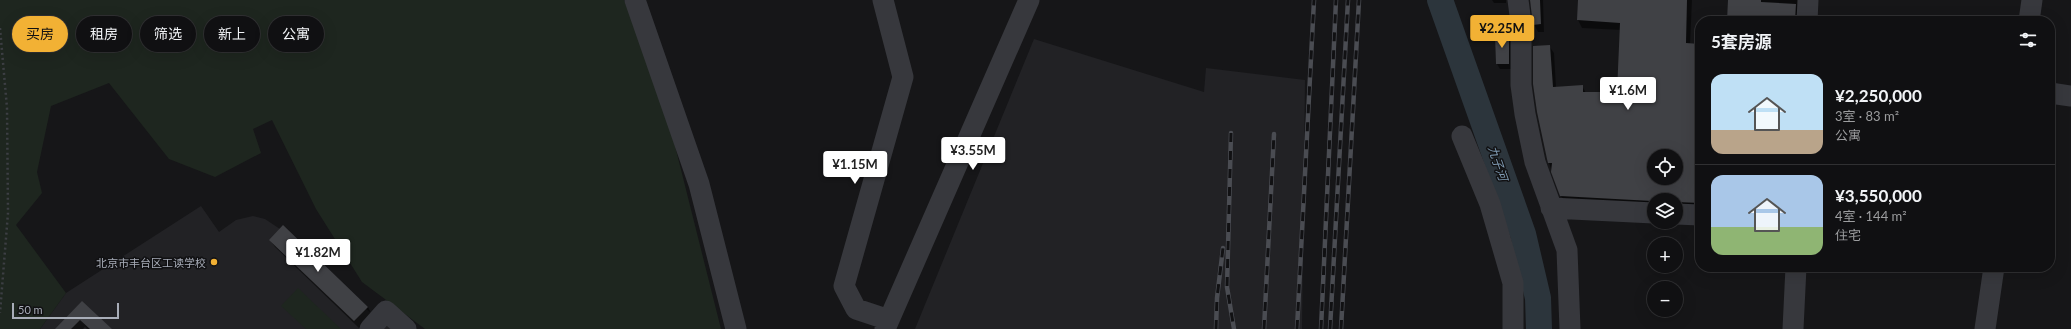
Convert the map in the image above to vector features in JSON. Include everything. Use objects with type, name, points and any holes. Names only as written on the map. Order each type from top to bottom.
[{"type":"street","points":[[635,0],[699,184],[736,329]]},
{"type":"street","points":[[883,0],[903,77],[844,286],[856,309],[887,324],[1029,0]]},
{"type":"street","points":[[1518,0],[1521,23],[1521,85],[1525,114],[1535,162],[1567,250],[1570,329]]},
{"type":"street","points":[[1807,16],[1808,0]]},
{"type":"street","points":[[2030,16],[2032,0]]},
{"type":"street","points":[[2055,94],[2071,96]]},
{"type":"street","points":[[1462,136],[1490,204],[1513,282],[1513,329]]},
{"type":"street","points":[[1551,208],[1647,213]]},
{"type":"street","points":[[1683,214],[1695,215]]},
{"type":"street","points":[[1793,329],[1796,272]]},
{"type":"street","points":[[1985,329],[1993,272]]},
{"type":"street","points":[[370,329],[386,311],[406,329]]},
{"type":"path","points":[[0,28],[7,108],[8,213],[0,312]]},
{"type":"shaded area","points":[[0,0],[624,0],[664,102],[721,329],[425,329],[362,282],[316,209],[272,120],[253,129],[261,153],[215,177],[169,159],[109,83],[51,106],[37,172],[42,193],[16,225],[66,293],[40,329],[0,329]]},
{"type":"shaded area","points":[[1034,39],[1204,92],[1206,68],[1305,80],[1302,329],[915,329]]},
{"type":"shaded area","name":"北京市丰台区工读学校","points":[[201,206],[219,232],[236,220],[253,216],[265,219],[283,231],[344,291],[370,312],[390,318],[401,329],[40,329],[66,293]]},
{"type":"shaded area","points":[[298,288],[341,329],[306,329],[281,306]]},
{"type":"building","points":[[1530,0],[1540,0],[1541,24],[1533,25]]},
{"type":"building","points":[[1578,0],[1687,0],[1686,43],[1695,44],[1695,203],[1683,202],[1683,193],[1647,193],[1647,201],[1560,196],[1551,172],[1552,163],[1548,163],[1537,112],[1533,84],[1533,46],[1550,45],[1553,87],[1583,85],[1583,92],[1617,92],[1620,23],[1577,20]]},
{"type":"building","points":[[1728,0],[1761,0],[1761,2],[1796,4],[1795,16],[1727,16]]},
{"type":"building","points":[[1509,33],[1509,64],[1496,64],[1495,34]]},
{"type":"building","points":[[283,225],[368,307],[354,321],[269,240]]},
{"type":"building","points":[[82,301],[112,329],[90,329],[80,320],[71,329],[55,329]]},
{"type":"waterway","name":"九子河","points":[[1440,0],[1523,234],[1538,298],[1539,329]]},
{"type":"railway","points":[[1297,329],[1314,0]]},
{"type":"railway","points":[[1321,329],[1336,0]]},
{"type":"railway","points":[[1330,329],[1348,0]]},
{"type":"railway","points":[[1341,329],[1359,0]]},
{"type":"railway","points":[[1231,133],[1227,287],[1234,329]]},
{"type":"railway","points":[[1264,329],[1274,134]]},
{"type":"railway","points":[[1216,329],[1217,298],[1223,248]]},
{"type":"place","name":"北京市丰台区工读学校","points":[[214,262]]}]
